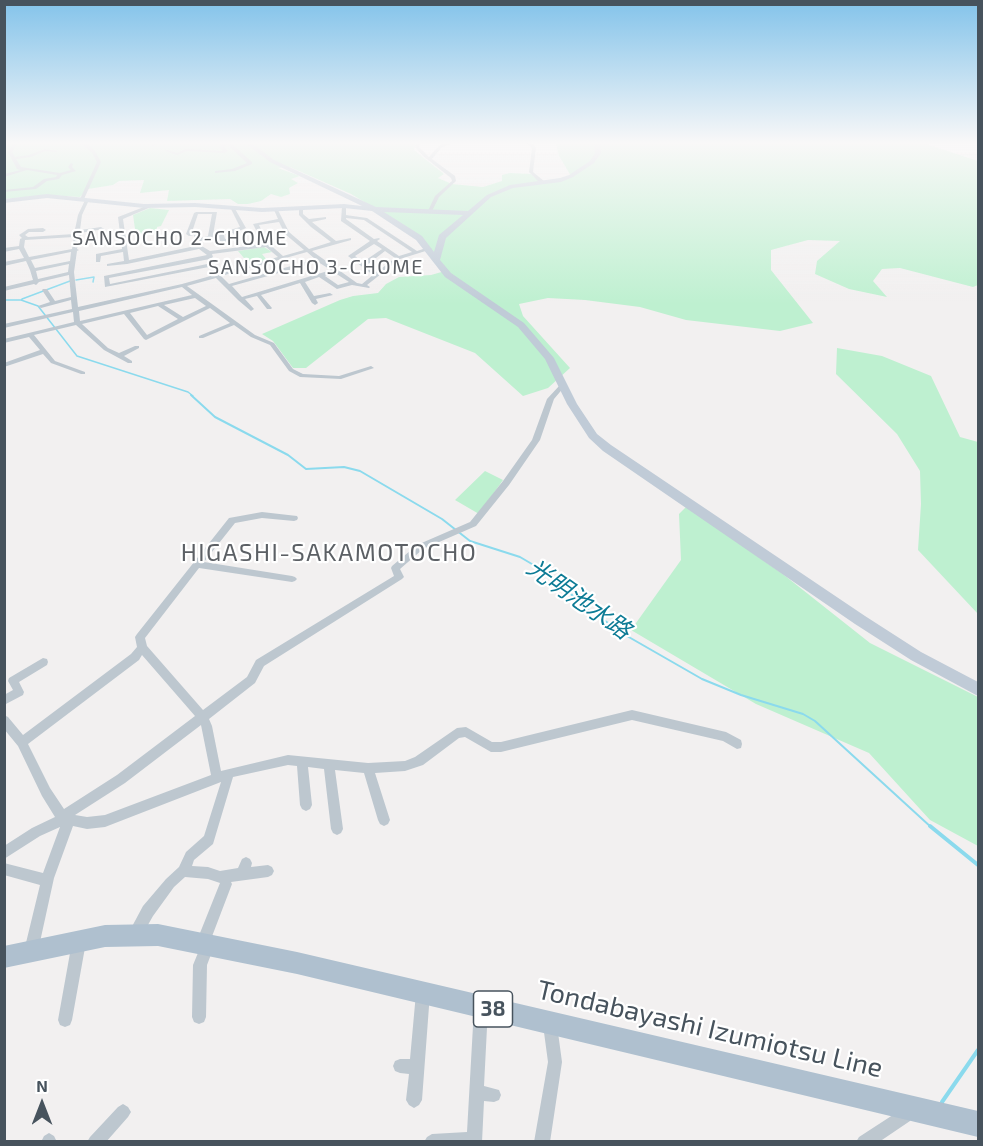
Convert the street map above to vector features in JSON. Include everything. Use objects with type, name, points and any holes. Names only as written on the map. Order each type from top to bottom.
[{"type":"main road","name":"Tondabayashi Izumiotsu Line","points":[[4,957],[105,936],[158,935],[481,1006],[978,1124]]},
{"type":"street","points":[[4,201],[43,196]]},
{"type":"street","points":[[53,196],[204,209],[276,210],[344,206],[376,210],[470,213]]},
{"type":"street","points":[[347,196],[376,210],[415,234],[448,275],[521,325],[549,358],[562,386],[593,436],[607,448],[860,620],[916,656],[978,689]]},
{"type":"street","points":[[430,211],[437,196]]},
{"type":"street","points":[[436,261],[442,237],[493,196]]},
{"type":"street","points":[[84,199],[71,273],[77,322],[105,349],[130,362]]},
{"type":"street","points":[[127,262],[120,218],[149,206]]},
{"type":"street","points":[[344,206],[343,220],[398,258]]},
{"type":"street","points":[[210,237],[215,213],[204,209],[196,213],[189,234],[197,233],[197,240],[210,237],[221,234],[223,241],[238,238],[234,231],[243,228],[232,208]]},
{"type":"street","points":[[301,208],[301,214],[335,243]]},
{"type":"street","points":[[276,210],[287,233],[319,260],[353,283],[365,286],[398,258],[429,249]]},
{"type":"street","points":[[343,216],[365,219],[415,252]]},
{"type":"street","points":[[308,221],[324,218]]},
{"type":"street","points":[[280,220],[256,224],[268,245],[281,257]]},
{"type":"street","points":[[26,238],[101,229]]},
{"type":"street","points":[[26,238],[22,235],[28,230],[43,230]]},
{"type":"street","points":[[377,274],[351,256],[373,241],[390,235]]},
{"type":"street","points":[[4,250],[21,246],[26,238]]},
{"type":"street","points":[[4,326],[183,285],[349,239]]},
{"type":"street","points":[[212,265],[107,286],[106,277],[268,245]]},
{"type":"street","points":[[21,246],[33,270],[36,283]]},
{"type":"street","points":[[109,265],[200,247],[209,255],[215,275],[251,309]]},
{"type":"street","points":[[363,266],[385,249]]},
{"type":"street","points":[[4,264],[76,250]]},
{"type":"street","points":[[98,256],[124,250]]},
{"type":"street","points":[[234,250],[245,267]]},
{"type":"street","points":[[227,286],[319,260]]},
{"type":"street","points":[[33,270],[73,262]]},
{"type":"street","points":[[240,299],[335,272]]},
{"type":"street","points":[[4,289],[71,273]]},
{"type":"street","points":[[321,276],[338,287],[353,283]]},
{"type":"street","points":[[302,281],[314,301],[330,295]]},
{"type":"street","points":[[183,285],[253,336],[272,344],[291,370],[302,376],[339,378],[371,368]]},
{"type":"street","points":[[45,290],[52,303]]},
{"type":"street","points":[[258,294],[269,308]]},
{"type":"street","points":[[4,341],[77,322],[196,296]]},
{"type":"street","points":[[41,306],[74,298]]},
{"type":"street","points":[[159,304],[182,319]]},
{"type":"street","points":[[126,312],[146,338],[210,306]]},
{"type":"street","points":[[201,337],[234,323]]},
{"type":"street","points":[[30,334],[53,362],[83,373]]},
{"type":"street","points":[[118,356],[137,347]]},
{"type":"street","points":[[5,363],[44,351]]},
{"type":"street","points":[[4,853],[36,832],[65,819],[250,680],[260,663],[399,577],[395,568],[420,548],[473,524],[506,483],[536,440],[551,399],[562,386]]},
{"type":"street","points":[[135,934],[148,911],[170,882],[183,871],[190,856],[209,840],[223,775],[202,717],[142,648],[140,637],[232,520],[262,515],[294,518]]},
{"type":"street","points":[[197,564],[292,579]]},
{"type":"street","points":[[22,742],[107,680],[135,657],[142,648]]},
{"type":"street","points":[[4,700],[19,692],[13,681],[43,662]]},
{"type":"street","points":[[65,819],[87,823],[105,821],[223,775],[288,760],[368,768],[405,766],[419,761],[457,733],[466,732],[491,747],[501,747],[632,715],[726,737],[737,744]]},
{"type":"street","points":[[4,720],[22,742],[46,792],[67,825],[48,881],[31,951]]},
{"type":"street","points":[[302,760],[306,805]]},
{"type":"street","points":[[329,764],[337,829]]},
{"type":"street","points":[[368,768],[384,820]]},
{"type":"street","points":[[4,869],[48,881]]},
{"type":"street","points":[[183,871],[208,873],[220,877],[245,869],[268,871]]},
{"type":"street","points":[[199,1017],[200,965],[226,884]]},
{"type":"street","points":[[65,1020],[79,942]]},
{"type":"street","points":[[414,1100],[423,993]]},
{"type":"street","points":[[432,1142],[474,1140],[481,1006]]},
{"type":"street","points":[[542,1142],[555,1062],[550,1022]]},
{"type":"street","points":[[400,1066],[417,1067]]},
{"type":"street","points":[[476,1093],[494,1095]]},
{"type":"street","points":[[864,1142],[905,1116],[908,1107]]},
{"type":"street","points":[[95,1142],[123,1113]]},
{"type":"green space","points":[[5,196],[31,196],[5,199]]},
{"type":"green space","points":[[168,196],[267,196],[261,201],[248,204],[238,204],[230,199],[167,201]]},
{"type":"green space","points":[[355,196],[978,196],[978,285],[973,287],[900,268],[882,269],[873,281],[887,297],[849,289],[815,274],[817,261],[840,241],[808,240],[771,250],[771,270],[813,323],[780,331],[686,320],[640,307],[585,300],[548,298],[519,304],[523,316],[570,368],[548,388],[523,396],[475,353],[386,318],[368,319],[306,368],[293,368],[273,341],[262,334],[340,300],[378,293],[386,284],[399,277],[431,275],[445,271],[432,251],[386,215]]},
{"type":"green space","points":[[150,208],[169,210],[161,226],[157,227],[157,233],[136,236],[133,215]]},
{"type":"green space","points":[[264,247],[272,252],[262,254],[267,260],[249,264],[238,251]]},
{"type":"green space","points":[[837,348],[882,356],[931,376],[960,437],[978,442],[978,614],[918,550],[921,504],[920,471],[897,434],[836,374]]},
{"type":"green space","points":[[485,471],[503,480],[479,514],[455,500]]},
{"type":"green space","points":[[687,506],[784,575],[870,643],[978,697],[978,846],[930,820],[869,753],[756,704],[631,630],[681,560],[679,514]]},
{"type":"waterway","points":[[76,280],[94,277],[93,282]]},
{"type":"waterway","points":[[22,299],[70,281]]},
{"type":"waterway","name":"光明池水路","points":[[4,300],[21,300],[38,306],[77,356],[188,392],[193,396]]},
{"type":"waterway","name":"光明池水路","points":[[191,395],[215,417],[288,455],[306,469],[344,467],[360,471],[442,519],[470,541],[520,557],[554,577],[582,605],[627,636],[702,679],[741,695],[803,714],[815,721],[932,828]]},
{"type":"waterway","name":"光明池水路","points":[[930,826],[978,865]]},
{"type":"waterway","points":[[942,1102],[978,1050]]},
{"type":"district","name":"SANSOCHO 2-CHOME","points":[[180,238]]},
{"type":"district","name":"SANSOCHO 3-CHOME","points":[[316,267]]},
{"type":"district","name":"HIGASHI-SAKAMOTOCHO","points":[[329,553]]}]
